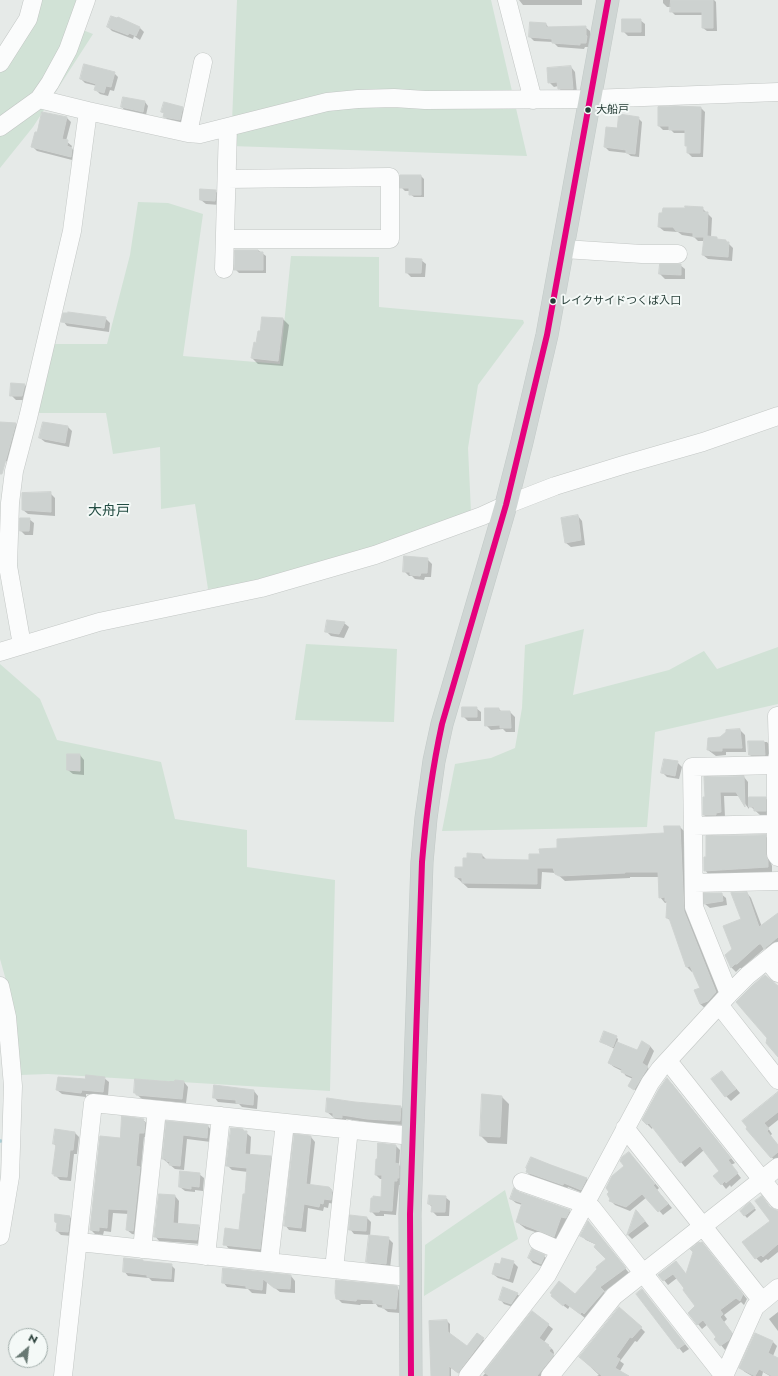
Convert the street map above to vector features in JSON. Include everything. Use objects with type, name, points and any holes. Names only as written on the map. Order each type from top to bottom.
[{"type":"main road","points":[[411,1376],[409,1276],[410,1214],[422,862],[426,818],[434,761],[442,724],[458,665],[506,505],[538,373],[564,250],[608,0]]},
{"type":"street","points":[[0,63],[28,19],[33,0]]},
{"type":"street","points":[[0,127],[38,99],[50,83],[68,50],[86,0]]},
{"type":"street","points":[[507,0],[533,100]]},
{"type":"street","points":[[188,133],[204,62]]},
{"type":"street","points":[[38,99],[188,133],[200,134],[327,102],[358,99],[394,98],[425,100],[533,100],[778,92]]},
{"type":"street","points":[[22,645],[8,566],[5,503],[28,418],[72,231],[88,111]]},
{"type":"street","points":[[224,269],[228,127]]},
{"type":"street","points":[[225,239],[390,239],[390,177],[227,179]]},
{"type":"street","points":[[564,250],[678,254]]},
{"type":"street","points":[[0,652],[99,622],[261,588],[375,555],[482,516],[555,486],[703,442],[778,416]]},
{"type":"street","points":[[777,716],[778,754],[776,765],[775,824],[776,854],[778,857]]},
{"type":"street","points":[[776,765],[692,767],[694,907],[724,1000],[778,1080]]},
{"type":"street","points":[[693,826],[775,824]]},
{"type":"street","points":[[694,883],[778,881]]},
{"type":"street","points":[[468,1376],[547,1275],[559,1250],[650,1083],[668,1061],[748,975],[774,961]]},
{"type":"street","points":[[0,986],[7,1017],[13,1086],[10,1176],[0,1236]]},
{"type":"street","points":[[668,1061],[778,1200]]},
{"type":"street","points":[[63,1376],[79,1242],[93,1103],[412,1136]]},
{"type":"street","points":[[142,1249],[157,1110]]},
{"type":"street","points":[[206,1256],[221,1116]]},
{"type":"street","points":[[269,1262],[285,1123]]},
{"type":"street","points":[[625,1128],[762,1300]]},
{"type":"street","points":[[334,1269],[349,1130]]},
{"type":"street","points":[[550,1376],[614,1296],[778,1168]]},
{"type":"street","points":[[522,1182],[585,1204],[592,1208],[724,1376],[755,1307],[778,1288]]},
{"type":"street","points":[[538,1241],[559,1250]]},
{"type":"street","points":[[79,1242],[409,1276]]},
{"type":"green space","points":[[40,0],[79,0],[70,25],[93,34],[33,127],[0,168],[0,73],[29,26]]},
{"type":"green space","points":[[237,0],[491,0],[527,156],[231,146]]},
{"type":"green space","points":[[138,202],[168,203],[203,214],[183,356],[280,364],[291,256],[379,257],[379,307],[523,320],[524,323],[478,385],[468,448],[471,512],[332,561],[258,584],[208,589],[195,504],[161,509],[160,447],[113,454],[106,413],[35,413],[53,344],[107,344],[130,255]]},
{"type":"green space","points":[[584,629],[573,695],[669,670],[704,651],[717,669],[778,647],[778,704],[655,732],[647,827],[442,831],[455,764],[491,758],[515,748],[522,708],[525,645]]},
{"type":"green space","points":[[306,644],[397,649],[394,722],[295,720]]},
{"type":"green space","points":[[0,664],[40,699],[57,740],[161,762],[175,819],[247,830],[247,867],[335,880],[330,1091],[48,1074],[20,1075],[13,1005],[0,959]]},
{"type":"green space","points":[[505,1190],[518,1239],[424,1296],[425,1245]]},
{"type":"building","points":[[671,0],[713,0],[713,28],[702,28],[702,12],[670,12]]},
{"type":"building","points":[[111,16],[118,17],[140,27],[136,36],[129,33],[128,35],[107,27]]},
{"type":"building","points":[[622,19],[641,19],[641,32],[622,32]]},
{"type":"building","points":[[530,22],[546,23],[546,27],[586,26],[586,43],[580,43],[580,45],[552,43],[552,39],[529,37]]},
{"type":"building","points":[[84,64],[115,72],[111,87],[106,86],[104,93],[94,90],[96,84],[80,79]]},
{"type":"building","points":[[571,66],[573,89],[558,89],[557,82],[548,83],[547,68]]},
{"type":"building","points":[[123,97],[145,101],[143,112],[121,107]]},
{"type":"building","points":[[164,102],[183,107],[180,120],[163,117],[164,113],[161,112]]},
{"type":"building","points":[[658,107],[701,107],[700,153],[687,153],[687,146],[685,146],[685,130],[669,130],[669,126],[658,126]]},
{"type":"building","points":[[42,112],[67,117],[62,139],[68,140],[67,146],[72,148],[71,157],[31,147],[35,132],[37,132]]},
{"type":"building","points":[[619,114],[639,117],[635,154],[626,153],[626,150],[604,147],[606,127],[617,128]]},
{"type":"building","points":[[400,175],[421,175],[421,195],[409,195],[409,188],[400,188]]},
{"type":"building","points":[[200,189],[216,190],[215,201],[200,200]]},
{"type":"building","points":[[685,206],[703,207],[703,212],[708,212],[707,236],[717,237],[717,239],[726,240],[726,242],[729,242],[728,257],[702,255],[704,237],[693,237],[693,233],[676,231],[673,227],[658,227],[659,213],[662,213],[663,208],[685,208]]},
{"type":"building","points":[[235,250],[258,250],[258,252],[263,252],[263,270],[234,270]]},
{"type":"building","points":[[406,258],[422,259],[421,273],[406,273]]},
{"type":"building","points":[[660,264],[681,264],[681,275],[659,274]]},
{"type":"building","points":[[68,312],[106,317],[104,328],[61,322],[63,313]]},
{"type":"building","points":[[262,317],[283,318],[278,361],[251,358],[254,342],[256,343],[258,331],[260,331]]},
{"type":"building","points":[[11,383],[25,384],[22,396],[10,396]]},
{"type":"building","points":[[0,422],[16,423],[2,474],[0,474]]},
{"type":"building","points":[[43,422],[68,426],[65,443],[39,438]]},
{"type":"building","points":[[51,492],[51,512],[22,510],[22,493]]},
{"type":"building","points":[[578,515],[581,540],[565,543],[561,518]]},
{"type":"building","points":[[20,518],[30,518],[29,531],[20,531]]},
{"type":"building","points":[[404,556],[428,558],[427,573],[421,573],[420,576],[410,575],[410,572],[403,572]]},
{"type":"building","points":[[327,620],[345,622],[339,634],[325,632]]},
{"type":"building","points":[[462,707],[477,707],[477,717],[462,717]]},
{"type":"building","points":[[485,708],[499,708],[499,711],[510,711],[511,728],[500,728],[500,725],[485,726]]},
{"type":"building","points":[[740,729],[742,748],[722,748],[722,751],[707,750],[708,738],[720,737],[726,732],[726,730]]},
{"type":"building","points":[[748,741],[764,741],[765,755],[749,755]]},
{"type":"building","points":[[67,754],[80,754],[80,771],[67,770]]},
{"type":"building","points":[[664,759],[678,761],[675,776],[661,773]]},
{"type":"building","points":[[744,776],[745,807],[736,792],[720,792],[721,812],[716,813],[716,815],[703,815],[703,797],[705,797],[704,777]]},
{"type":"building","points":[[749,797],[766,797],[766,811],[754,811],[754,807],[749,807]]},
{"type":"building","points":[[664,826],[680,826],[684,911],[716,992],[708,1001],[700,1004],[694,990],[700,988],[690,966],[686,967],[669,918],[666,918],[667,901],[665,901],[665,897],[659,898],[658,872],[625,872],[559,876],[555,874],[553,868],[537,868],[537,884],[462,883],[462,878],[455,877],[455,867],[463,867],[463,858],[467,858],[467,853],[482,854],[482,859],[529,860],[529,854],[540,854],[539,849],[557,848],[557,839],[664,833]]},
{"type":"building","points":[[766,835],[768,867],[704,871],[706,836]]},
{"type":"building","points":[[747,892],[759,927],[778,913],[778,937],[764,949],[761,944],[759,944],[731,968],[725,955],[732,949],[723,926],[741,919],[731,893]]},
{"type":"building","points":[[704,893],[722,893],[723,901],[704,904]]},
{"type":"building","points":[[765,975],[778,986],[778,1057],[766,1043],[767,1038],[736,1002]]},
{"type":"building","points":[[604,1031],[617,1036],[613,1047],[600,1042]]},
{"type":"building","points":[[642,1041],[650,1046],[642,1063],[648,1067],[634,1090],[628,1086],[633,1077],[621,1072],[622,1069],[608,1063],[617,1042],[637,1050]]},
{"type":"building","points":[[722,1071],[736,1089],[725,1097],[711,1079]]},
{"type":"building","points":[[86,1075],[105,1077],[103,1092],[82,1090],[81,1093],[56,1090],[58,1077],[85,1079]]},
{"type":"building","points":[[667,1078],[731,1158],[728,1160],[738,1173],[726,1183],[725,1181],[721,1185],[713,1176],[719,1171],[700,1146],[680,1163],[649,1123],[647,1125],[642,1120],[659,1089]]},
{"type":"building","points":[[135,1079],[174,1082],[175,1080],[184,1081],[182,1099],[136,1095],[136,1093],[134,1093]]},
{"type":"building","points":[[214,1085],[254,1090],[253,1105],[236,1103],[236,1100],[213,1098]]},
{"type":"building","points":[[778,1092],[778,1112],[764,1123],[769,1129],[767,1131],[778,1145],[778,1152],[771,1158],[746,1129],[747,1127],[742,1121]]},
{"type":"building","points":[[482,1094],[502,1096],[500,1137],[480,1136]]},
{"type":"building","points":[[327,1098],[401,1106],[400,1121],[367,1119],[342,1115],[342,1118],[333,1117],[333,1113],[326,1112]]},
{"type":"building","points":[[122,1116],[144,1119],[143,1122],[145,1122],[144,1133],[139,1133],[136,1166],[140,1167],[133,1231],[126,1230],[128,1210],[108,1209],[107,1228],[99,1227],[99,1231],[90,1230],[100,1136],[120,1138]]},
{"type":"building","points":[[166,1121],[208,1125],[207,1138],[183,1135],[180,1166],[169,1165],[170,1162],[166,1161],[166,1159],[162,1159]]},
{"type":"building","points":[[231,1128],[243,1129],[243,1131],[247,1131],[245,1154],[271,1156],[260,1249],[223,1245],[225,1228],[239,1230],[243,1194],[245,1194],[247,1168],[226,1166]]},
{"type":"building","points":[[55,1129],[75,1132],[73,1150],[70,1150],[67,1177],[54,1176],[54,1174],[52,1174],[56,1144],[53,1144]]},
{"type":"building","points":[[294,1134],[311,1136],[306,1184],[329,1187],[332,1190],[331,1200],[324,1199],[323,1204],[320,1203],[319,1207],[304,1204],[301,1228],[284,1226]]},
{"type":"building","points":[[378,1143],[396,1145],[395,1163],[399,1164],[399,1178],[397,1178],[397,1181],[394,1181],[392,1211],[380,1210],[379,1212],[370,1212],[371,1198],[373,1198],[373,1196],[381,1197],[382,1175],[375,1175]]},
{"type":"building","points":[[629,1152],[655,1184],[653,1185],[668,1204],[658,1212],[642,1194],[626,1207],[609,1201],[610,1199],[607,1194],[609,1192],[606,1188],[612,1176],[624,1166],[620,1161],[622,1157]]},
{"type":"building","points":[[531,1157],[587,1178],[581,1190],[564,1183],[563,1185],[526,1172],[526,1168]]},
{"type":"building","points":[[180,1171],[200,1173],[199,1187],[191,1186],[191,1189],[179,1187]]},
{"type":"building","points":[[514,1188],[519,1192],[570,1210],[566,1218],[561,1217],[554,1237],[516,1222],[522,1203],[510,1199]]},
{"type":"building","points":[[159,1194],[175,1195],[173,1223],[199,1225],[197,1240],[154,1237]]},
{"type":"building","points":[[429,1195],[446,1196],[445,1212],[431,1212],[432,1205],[428,1204]]},
{"type":"building","points":[[762,1196],[770,1207],[778,1211],[778,1244],[763,1257],[761,1255],[755,1259],[742,1242],[770,1221],[755,1201]]},
{"type":"building","points":[[750,1202],[755,1208],[744,1216],[740,1211]]},
{"type":"building","points":[[636,1210],[645,1221],[627,1235]]},
{"type":"building","points":[[55,1214],[70,1216],[68,1232],[56,1231],[57,1223],[55,1222]]},
{"type":"building","points":[[350,1215],[367,1217],[366,1231],[349,1230]]},
{"type":"building","points":[[588,1221],[626,1268],[600,1287],[604,1291],[584,1314],[582,1312],[580,1314],[565,1303],[563,1306],[551,1296],[552,1294],[550,1293],[559,1281],[575,1294],[597,1269],[596,1267],[606,1259],[594,1247],[596,1244],[580,1236]]},
{"type":"building","points":[[369,1235],[389,1237],[386,1264],[366,1262]]},
{"type":"building","points":[[699,1242],[702,1242],[743,1294],[740,1301],[736,1298],[720,1310],[723,1314],[720,1317],[732,1333],[729,1340],[720,1346],[714,1339],[716,1337],[703,1320],[697,1325],[688,1313],[695,1306],[673,1274],[663,1281],[658,1275],[676,1261],[686,1274],[693,1252],[690,1249]]},
{"type":"building","points":[[532,1249],[545,1255],[541,1264],[528,1258]]},
{"type":"building","points":[[124,1258],[172,1264],[171,1279],[147,1277],[147,1275],[123,1272]]},
{"type":"building","points":[[502,1258],[514,1261],[509,1279],[492,1274],[495,1263],[500,1264]]},
{"type":"building","points":[[223,1268],[291,1275],[290,1289],[274,1288],[263,1279],[262,1290],[222,1283]]},
{"type":"building","points":[[336,1280],[397,1286],[396,1309],[382,1308],[383,1305],[373,1303],[373,1300],[357,1299],[356,1301],[336,1299]]},
{"type":"building","points":[[503,1287],[518,1293],[511,1304],[499,1300]]},
{"type":"building","points":[[642,1289],[685,1344],[678,1349],[636,1294]]},
{"type":"building","points":[[619,1307],[642,1327],[632,1338],[630,1337],[616,1357],[620,1359],[615,1368],[629,1376],[602,1376],[579,1357]]},
{"type":"building","points":[[532,1311],[549,1324],[539,1338],[549,1345],[548,1346],[551,1348],[549,1351],[554,1355],[537,1376],[489,1376],[484,1372]]},
{"type":"building","points":[[447,1320],[448,1332],[467,1346],[477,1333],[484,1338],[458,1373],[449,1366],[449,1376],[431,1376],[429,1321]]},
{"type":"building","points":[[755,1333],[773,1341],[768,1353],[778,1358],[778,1376],[772,1376],[759,1369],[755,1376],[739,1368]]},
{"type":"transit line","points":[[411,1376],[410,1214],[422,862],[425,827],[435,758],[442,724],[506,505],[547,335],[608,0]]},
{"type":"place","name":"大船戸","points":[[588,110]]},
{"type":"place","name":"レイクサイドつくば入口","points":[[553,301]]},
{"type":"district","name":"大舟戸","points":[[109,512]]}]
